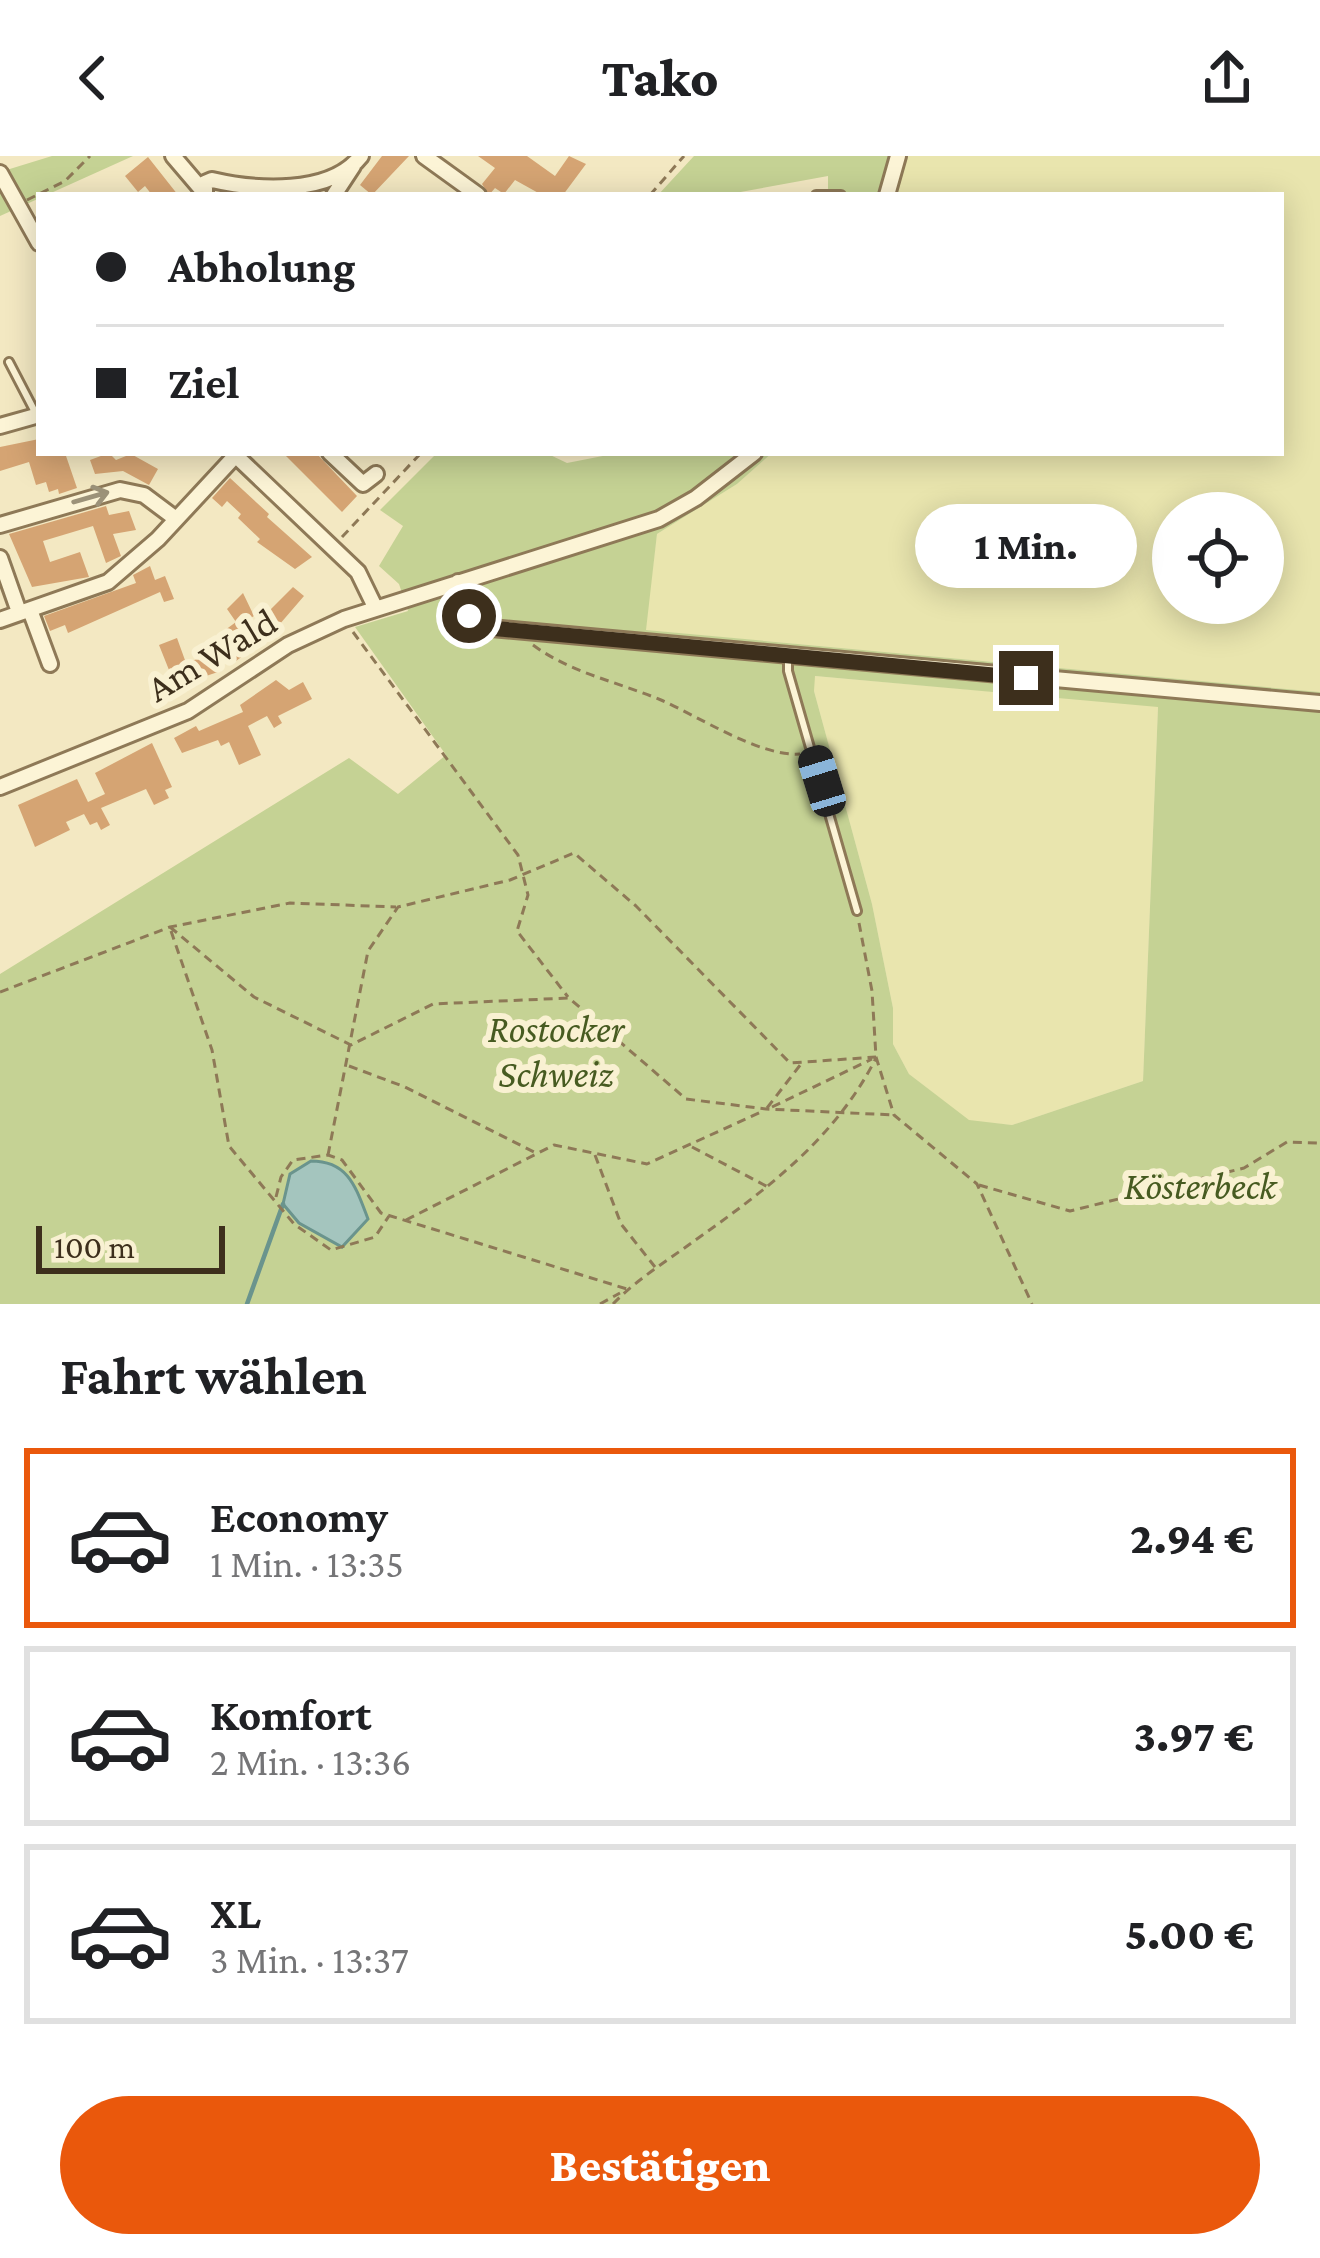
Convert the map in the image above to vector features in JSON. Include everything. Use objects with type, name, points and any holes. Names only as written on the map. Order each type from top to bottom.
[{"type":"street","points":[[173,156],[203,192]]},
{"type":"street","points":[[424,156],[474,192]]},
{"type":"street","points":[[888,192],[898,156]]},
{"type":"street","points":[[205,192],[212,180],[285,188],[357,161]]},
{"type":"street","points":[[336,192],[357,161]]},
{"type":"street","points":[[0,172],[36,238]]},
{"type":"street","points":[[447,192],[456,179]]},
{"type":"street","points":[[0,426],[36,415]]},
{"type":"street","points":[[0,620],[108,582],[176,519],[232,456]]},
{"type":"street","points":[[236,456],[358,572],[376,607]]},
{"type":"street","points":[[333,456],[363,484],[376,473]]},
{"type":"street","name":"Am Wald","points":[[0,787],[188,711],[288,645],[344,619],[659,519],[696,498],[750,456]]},
{"type":"street","points":[[0,525],[120,490],[144,495],[176,519]]},
{"type":"street","points":[[0,558],[50,664]]},
{"type":"street","points":[[458,582],[469,616],[479,627],[1320,703]]},
{"type":"lane","points":[[9,362],[36,413]]},
{"type":"lane","points":[[788,653],[788,671],[857,911]]},
{"type":"path","points":[[43,192],[65,181],[90,156]]},
{"type":"path","points":[[653,192],[684,156]]},
{"type":"path","points":[[15,206],[36,196]]},
{"type":"path","points":[[332,547],[418,456]]},
{"type":"path","points":[[344,619],[518,855],[528,895],[517,931],[569,998],[686,1100],[894,1115]]},
{"type":"path","points":[[512,629],[554,661],[659,700],[729,733],[792,755],[813,752]]},
{"type":"path","points":[[0,992],[170,927],[290,903],[398,907],[525,874],[574,854],[636,906],[790,1063],[876,1057]]},
{"type":"path","points":[[328,1155],[368,952],[398,907]]},
{"type":"path","points":[[857,911],[872,991],[876,1057],[894,1115],[977,1184],[1070,1211],[1244,1168],[1287,1142],[1320,1143]]},
{"type":"path","points":[[170,927],[254,997],[351,1046]]},
{"type":"path","points":[[170,927],[212,1050],[230,1146],[294,1224],[331,1250],[375,1238],[389,1216]]},
{"type":"path","points":[[351,1046],[433,1004],[569,998]]},
{"type":"path","points":[[406,1220],[554,1145],[646,1164],[876,1057]]},
{"type":"path","points":[[600,1304],[770,1188],[844,1110],[876,1057]]},
{"type":"path","points":[[766,1109],[802,1063]]},
{"type":"path","points":[[347,1065],[405,1087],[537,1154]]},
{"type":"path","points":[[688,1145],[770,1188]]},
{"type":"path","points":[[595,1153],[621,1225],[656,1268]]},
{"type":"path","points":[[276,1199],[281,1177],[293,1160],[328,1155],[342,1160],[381,1213],[627,1289]]},
{"type":"path","points":[[977,1184],[1032,1304]]},
{"type":"path","points":[[614,1304],[627,1289]]},
{"type":"shaded area","points":[[908,156],[1320,156],[1320,692],[645,630],[657,534],[737,484],[769,456],[1284,456],[1284,192],[898,192]]},
{"type":"shaded area","points":[[814,676],[1158,706],[1143,1081],[1012,1125],[969,1121],[909,1074],[893,1044],[893,1008],[872,904],[814,691]]},
{"type":"green space","points":[[52,156],[133,156],[53,192],[36,192],[36,200],[0,216],[0,172]]},
{"type":"green space","points":[[694,156],[908,156],[898,192],[828,192],[828,176],[740,192],[661,192]]},
{"type":"green space","name":"Rostocker Schweiz","points":[[434,456],[552,456],[567,463],[603,456],[769,456],[737,484],[657,534],[646,630],[1320,692],[1320,1304],[0,1304],[0,974],[349,758],[398,794],[446,755],[355,627],[408,611],[399,584],[379,566],[403,526],[380,510]],"holes":[[[815,676],[1158,707],[1143,1081],[1012,1125],[969,1120],[909,1074],[893,1044],[893,1008],[872,904],[814,691]]]},
{"type":"water","points":[[311,1161],[343,1171],[368,1219],[342,1247],[299,1223],[283,1204],[290,1174]]},
{"type":"building","points":[[382,156],[409,156],[375,192],[360,185]]},
{"type":"building","points":[[478,156],[527,156],[555,176],[569,156],[586,164],[565,192],[537,192],[515,180],[506,192],[495,188],[487,192],[482,184],[495,168]]},
{"type":"building","points":[[148,157],[176,192],[150,192],[145,186],[138,192],[125,176]]},
{"type":"building","points":[[36,440],[36,456],[66,456],[77,488],[59,494],[58,489],[49,492],[46,482],[36,485],[29,462],[0,471],[0,447]]},
{"type":"building","points":[[135,456],[158,469],[149,485],[123,471],[95,474],[90,460]]},
{"type":"building","points":[[286,456],[319,456],[357,496],[342,512]]},
{"type":"building","points":[[230,478],[312,557],[295,569],[257,542],[260,539],[238,518],[241,514],[227,501],[222,507],[212,498]]},
{"type":"building","points":[[106,506],[109,515],[129,511],[136,530],[113,534],[121,556],[106,563],[93,526],[43,541],[50,562],[80,552],[89,577],[32,587],[9,534]]},
{"type":"building","points":[[150,566],[155,580],[165,576],[174,599],[164,602],[160,592],[68,633],[65,625],[50,631],[44,616],[136,583],[133,575]]},
{"type":"building","points":[[293,587],[304,596],[273,632],[261,619]]},
{"type":"building","points":[[243,593],[254,616],[239,625],[255,647],[236,661],[217,636],[236,622],[227,609]]},
{"type":"building","points":[[177,638],[186,663],[214,653],[221,671],[170,688],[166,677],[171,675],[159,645]]},
{"type":"building","points":[[276,680],[289,690],[303,682],[312,699],[278,716],[282,723],[274,728],[267,716],[248,726],[261,755],[239,765],[229,742],[221,746],[218,740],[182,753],[174,738],[243,712],[240,705]]},
{"type":"building","points":[[152,743],[172,787],[165,790],[169,798],[154,805],[146,789],[101,808],[110,825],[101,830],[97,822],[90,825],[84,814],[66,822],[70,830],[35,847],[18,805],[77,779],[88,802],[105,794],[95,773]]},
{"type":"waterway","points":[[247,1304],[283,1204]]},
{"type":"route","points":[[469,616],[479,627],[1026,678]]},
{"type":"park label","name":"Kösterbeck","points":[[1200,1185]]}]
